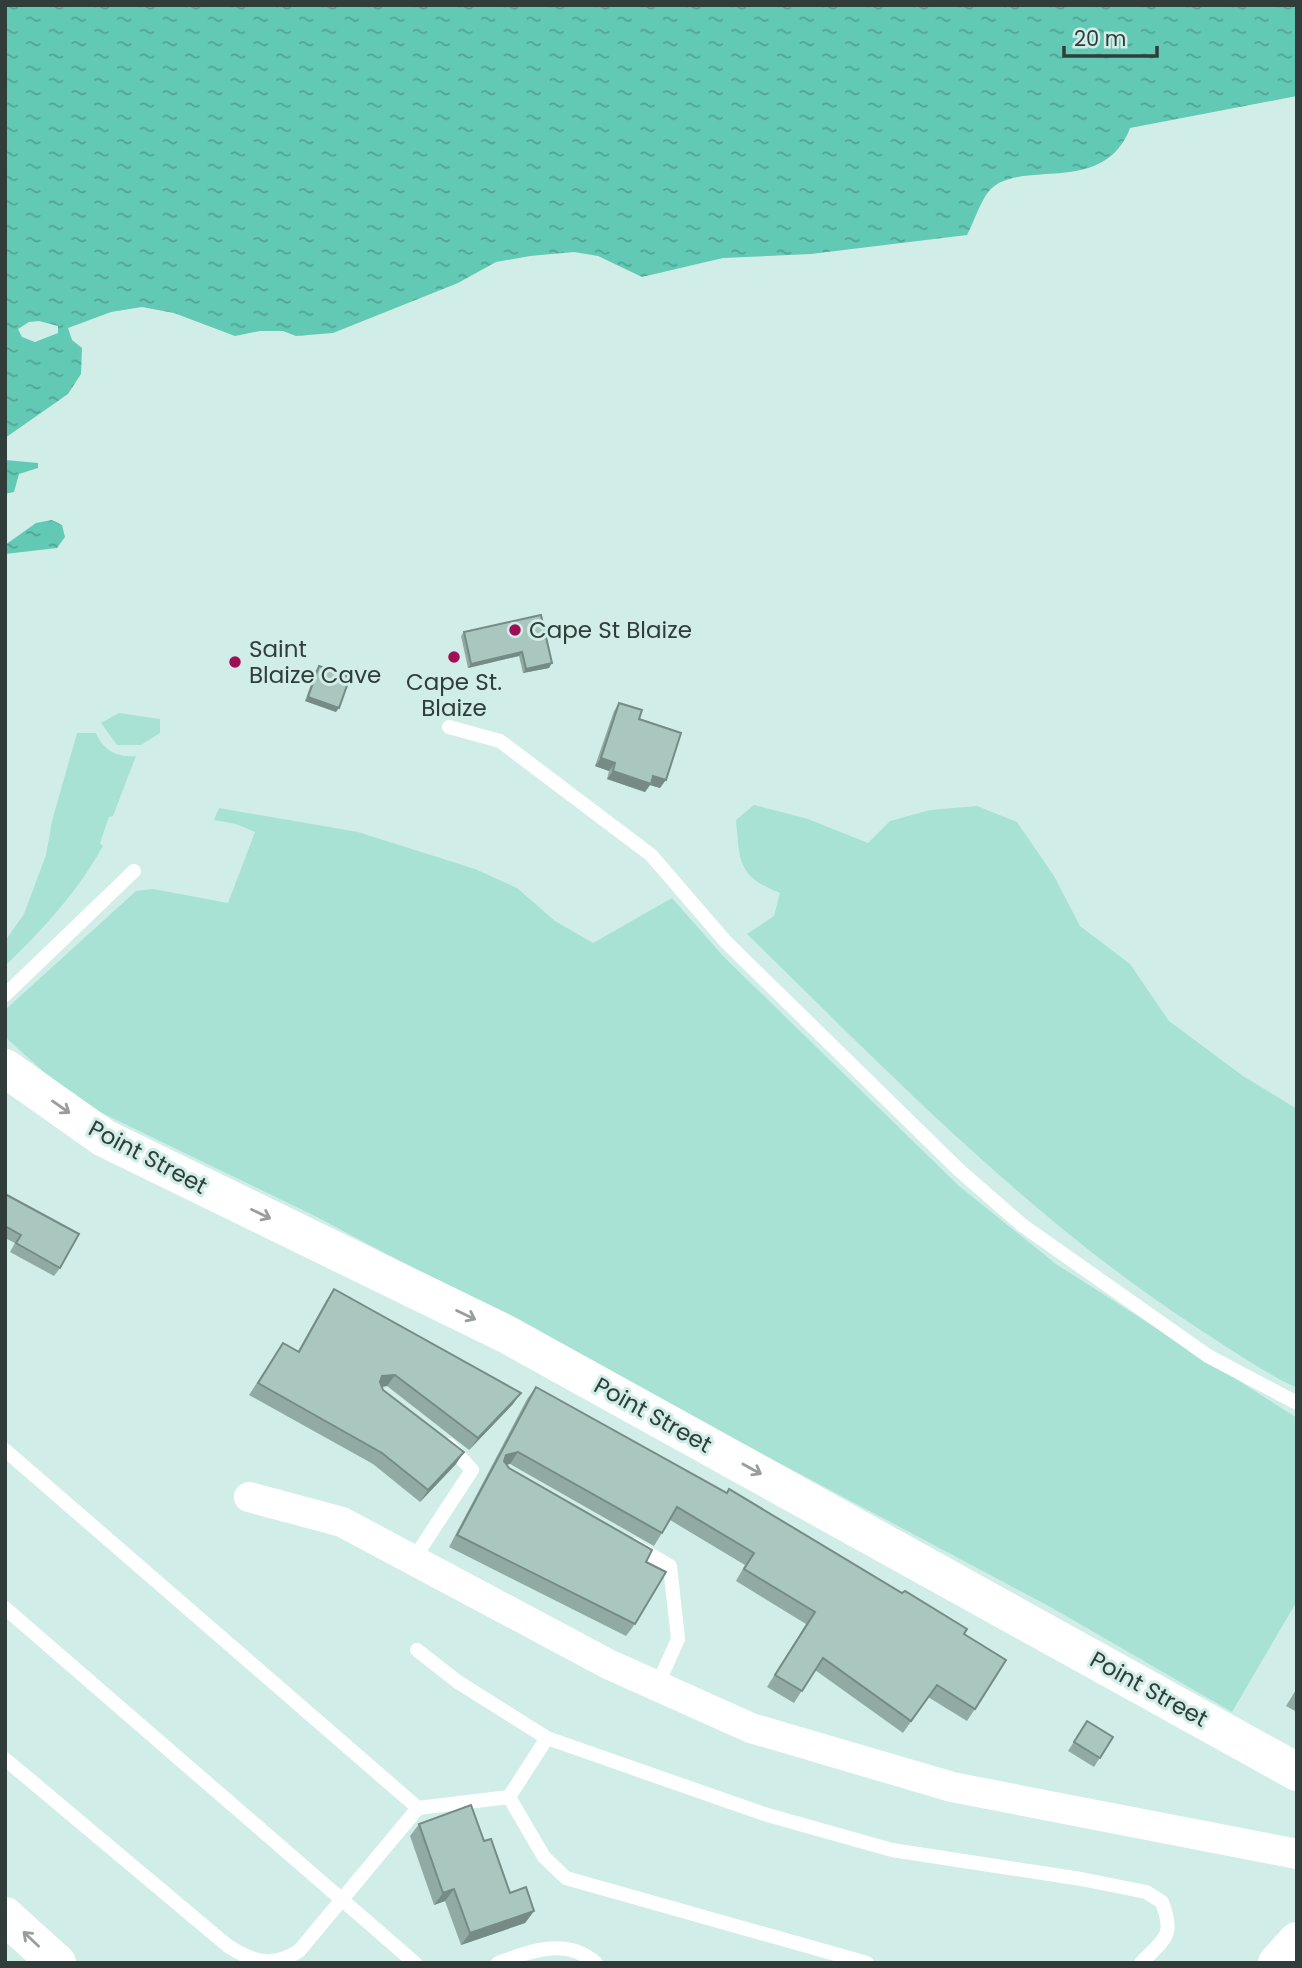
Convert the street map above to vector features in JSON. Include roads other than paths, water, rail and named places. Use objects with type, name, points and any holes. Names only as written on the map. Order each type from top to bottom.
[{"type":"street","name":"Point Street","points":[[5,1068],[104,1138],[508,1335],[1297,1772]]},
{"type":"street","points":[[250,1497],[342,1522],[608,1664],[751,1728],[952,1787],[1297,1854]]},
{"type":"street","points":[[5,1916],[57,1963]]},
{"type":"street","points":[[1277,1963],[1297,1941]]},
{"type":"lane","points":[[449,727],[500,741],[652,855],[726,942],[959,1170],[1022,1225],[1208,1356],[1297,1404]]},
{"type":"lane","points":[[5,995],[134,871]]},
{"type":"lane","points":[[412,1560],[472,1470],[459,1452],[437,1436]]},
{"type":"lane","points":[[5,1450],[418,1808]]},
{"type":"lane","points":[[623,1539],[670,1566],[678,1639],[657,1686]]},
{"type":"lane","points":[[5,1608],[342,1896],[415,1963]]},
{"type":"lane","points":[[417,1650],[458,1682],[547,1738],[764,1814],[892,1850],[1081,1879],[1146,1892],[1162,1902],[1170,1924],[1168,1934],[1140,1963]]},
{"type":"lane","points":[[509,1797],[547,1738]]},
{"type":"lane","points":[[5,1759],[197,1920],[247,1958],[273,1962],[299,1951],[342,1896],[418,1808],[509,1797]]},
{"type":"lane","points":[[509,1797],[544,1857],[566,1878],[867,1963]]},
{"type":"lane","points":[[498,1963],[534,1950],[561,1948],[577,1949],[596,1963]]},
{"type":"water","points":[[5,5],[1297,5],[1297,96],[1130,128],[1118,149],[1101,163],[1082,170],[1002,181],[989,191],[967,235],[811,254],[723,258],[642,277],[598,256],[574,252],[530,256],[496,262],[458,283],[333,333],[296,336],[283,331],[260,331],[235,336],[174,313],[142,307],[111,312],[68,328],[72,340],[82,348],[81,374],[68,394],[5,438]],"holes":[[[39,321],[58,326],[58,333],[35,342],[22,337],[18,329],[29,322]]]},
{"type":"water","points":[[5,460],[38,463],[38,468],[19,474],[14,492],[5,494]]},
{"type":"water","points":[[52,520],[62,525],[65,537],[57,548],[5,554],[5,545],[36,523]]},
{"type":"place","name":"Cape St Blaize","points":[[515,630]]},
{"type":"place","name":"Cape St. Blaize","points":[[454,657]]},
{"type":"place","name":"Saint Blaize Cave","points":[[235,662]]}]
